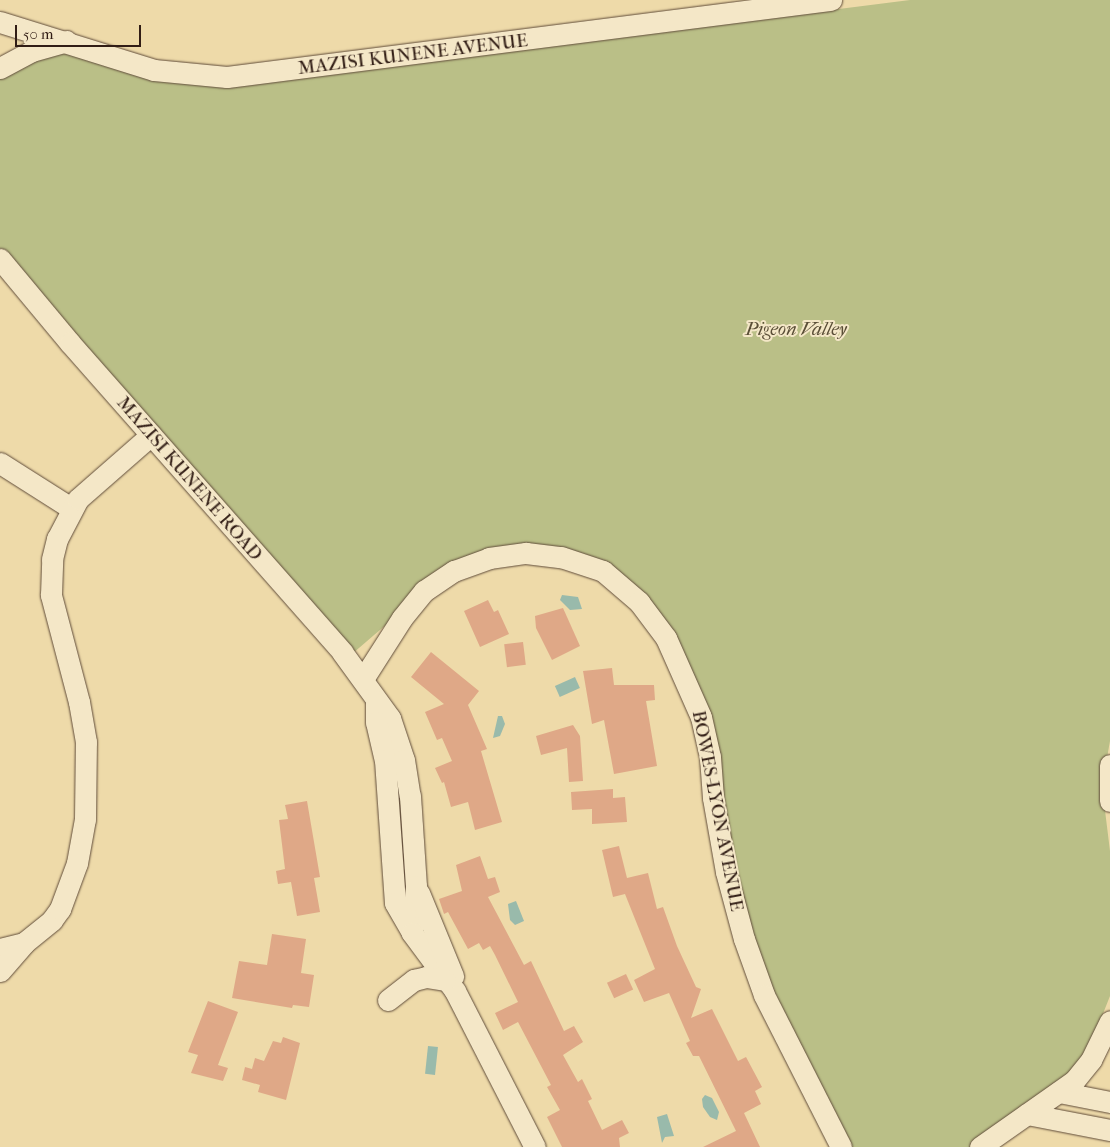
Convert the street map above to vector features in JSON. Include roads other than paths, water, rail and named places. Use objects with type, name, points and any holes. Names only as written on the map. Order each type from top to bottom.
[{"type":"street","name":"MAZISI KUNENE AVENUE","points":[[0,22],[67,40],[154,70],[227,77],[831,0]]},
{"type":"street","points":[[0,68],[32,50],[67,40]]},
{"type":"street","name":"MAZISI KUNENE ROAD","points":[[0,259],[363,679],[376,701],[390,718],[404,760],[416,886]]},
{"type":"street","points":[[0,971],[24,943],[52,920],[60,909],[78,862],[86,819],[86,742],[79,702],[54,615],[50,580],[57,538],[72,508],[95,482],[151,435]]},
{"type":"street","points":[[0,463],[72,508]]},
{"type":"street","name":"BOWES-LYON AVENUE","points":[[363,679],[402,618],[424,591],[454,571],[489,558],[526,553],[561,557],[603,571],[638,602],[666,638],[701,717],[710,757],[713,798],[726,872],[744,939],[764,995],[841,1147]]},
{"type":"street","name":"MAZISI KUNENE ROAD","points":[[376,701],[376,722],[385,760],[396,903],[412,933]]},
{"type":"street","points":[[1110,765],[1110,800]]},
{"type":"street","points":[[416,886],[412,933],[450,986],[536,1147]]},
{"type":"street","points":[[416,886],[453,977],[450,986]]},
{"type":"street","points":[[0,949],[24,943]]},
{"type":"street","points":[[388,1000],[414,980],[426,977],[450,986]]},
{"type":"street","points":[[980,1147],[1060,1092],[1091,1060],[1110,1021]]},
{"type":"street","points":[[1060,1092],[1110,1102]]},
{"type":"street","points":[[1027,1114],[1110,1130]]},
{"type":"park label","name":"Pigeon Valley","points":[[796,330]]}]
